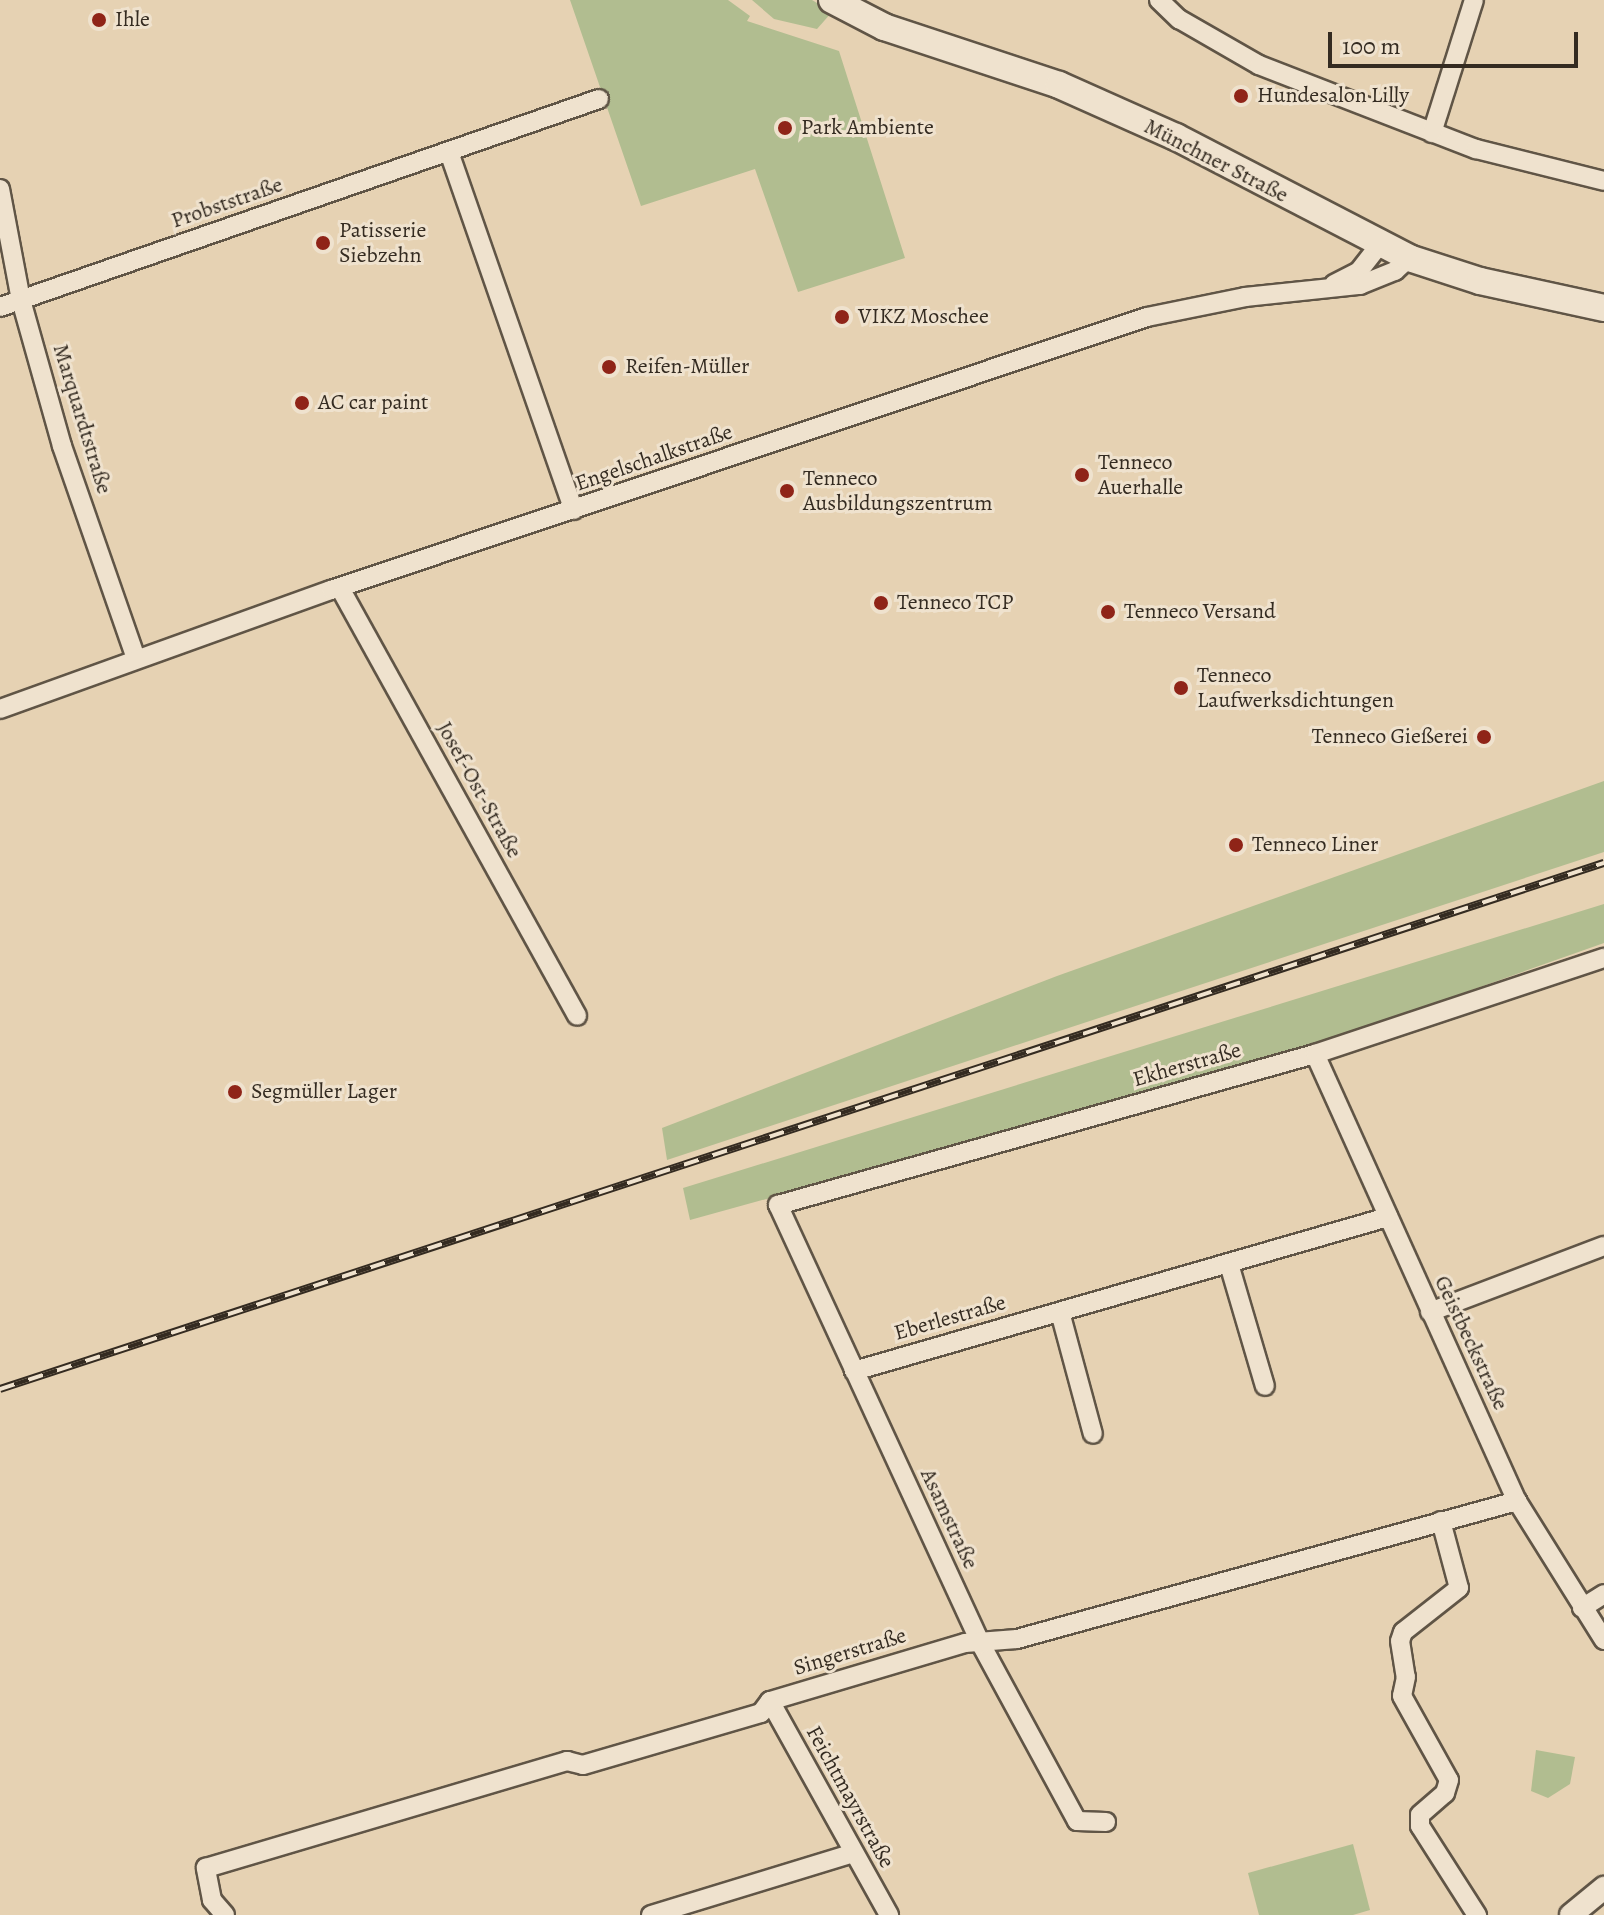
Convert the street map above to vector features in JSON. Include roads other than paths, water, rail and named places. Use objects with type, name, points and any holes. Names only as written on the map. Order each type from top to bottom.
[{"type":"main road","name":"Münchner Straße","points":[[832,0],[884,27],[1059,85],[1176,137],[1409,258],[1480,281],[1604,308]]},
{"type":"street","points":[[1159,0],[1179,19],[1259,65],[1432,133],[1604,181]]},
{"type":"street","points":[[1432,133],[1474,0]]},
{"type":"street","name":"Probststraße","points":[[0,307],[599,99]]},
{"type":"street","points":[[449,152],[574,510]]},
{"type":"street","name":"Marquardtstraße","points":[[0,189],[21,300],[62,446],[136,658]]},
{"type":"street","name":"Engelschalkstraße","points":[[1332,286],[1359,271],[1379,245]]},
{"type":"street","name":"Engelschalkstraße","points":[[0,709],[136,658],[340,588],[1147,317],[1377,280],[1409,258]]},
{"type":"street","name":"Josef-Ost-Straße","points":[[340,588],[577,1016]]},
{"type":"street","name":"Ekherstraße","points":[[778,1205],[1315,1054],[1604,958]]},
{"type":"street","name":"Geistbeckstraße","points":[[1315,1054],[1517,1501],[1604,1640]]},
{"type":"street","name":"Asamstraße","points":[[778,1205],[981,1644],[1077,1821],[1106,1822]]},
{"type":"street","name":"Eberlestraße","points":[[854,1371],[1388,1217]]},
{"type":"street","points":[[1430,1312],[1604,1246]]},
{"type":"street","points":[[1229,1264],[1265,1386]]},
{"type":"street","points":[[1060,1312],[1093,1434]]},
{"type":"street","name":"Singerstraße","points":[[225,1915],[212,1900],[206,1868],[567,1761],[583,1765],[761,1713],[770,1701],[965,1643],[1017,1639],[1517,1501]]},
{"type":"street","points":[[1441,1521],[1459,1588],[1403,1632],[1400,1641],[1406,1677],[1402,1696],[1449,1780],[1445,1793],[1420,1815],[1420,1826],[1477,1915]]},
{"type":"street","points":[[1582,1608],[1604,1594]]},
{"type":"street","name":"Feichtmayrstraße","points":[[770,1701],[889,1915]]},
{"type":"street","points":[[651,1915],[854,1853]]},
{"type":"street","points":[[1571,1915],[1604,1888]]},
{"type":"railway","points":[[0,1389],[1604,863]]},
{"type":"place","name":"Ihle","points":[[99,20]]},
{"type":"place","name":"Hundesalon Lilly","points":[[1241,96]]},
{"type":"place","name":"Park Ambiente","points":[[785,128]]},
{"type":"place","name":"Patisserie Siebzehn","points":[[323,243]]},
{"type":"place","name":"VIKZ Moschee","points":[[842,317]]},
{"type":"place","name":"Reifen-Müller","points":[[609,367]]},
{"type":"place","name":"AC car paint","points":[[302,403]]},
{"type":"place","name":"Tenneco Auerhalle","points":[[1082,475]]},
{"type":"place","name":"Tenneco Ausbildungszentrum","points":[[787,491]]},
{"type":"place","name":"Tenneco TCP","points":[[881,603]]},
{"type":"place","name":"Tenneco Versand","points":[[1108,612]]},
{"type":"place","name":"Tenneco Laufwerksdichtungen","points":[[1181,688]]},
{"type":"place","name":"Tenneco Gießerei","points":[[1484,737]]},
{"type":"place","name":"Tenneco Liner","points":[[1236,845]]},
{"type":"place","name":"Segmüller Lager","points":[[235,1092]]}]
